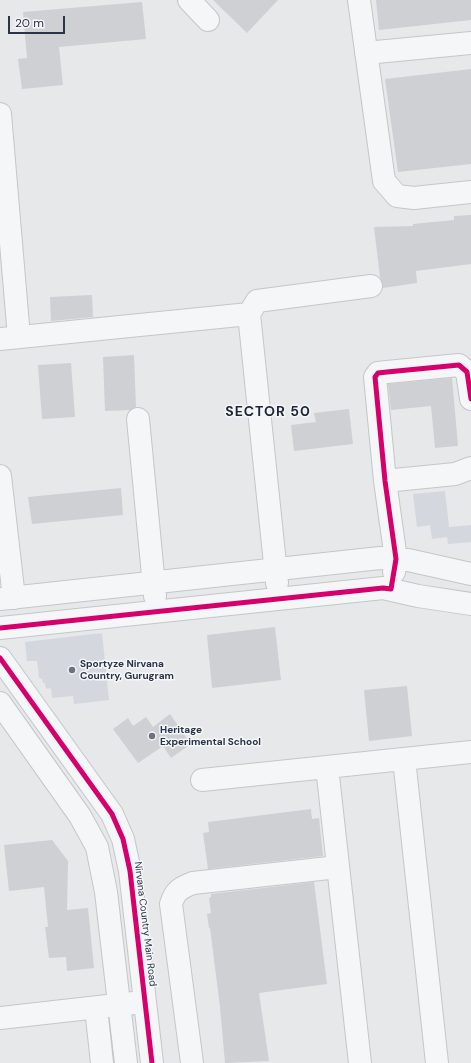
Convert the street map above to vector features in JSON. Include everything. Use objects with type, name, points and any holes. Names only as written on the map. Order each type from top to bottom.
[{"type":"street","points":[[189,0],[208,20]]},
{"type":"street","points":[[359,0],[384,181],[398,196],[414,198],[471,192]]},
{"type":"street","points":[[366,53],[471,43]]},
{"type":"street","points":[[1,128],[10,338],[249,314]]},
{"type":"street","points":[[278,599],[249,314],[257,301],[371,286]]},
{"type":"street","points":[[391,589],[396,559],[385,482],[375,382],[378,373],[459,365],[467,372],[471,399]]},
{"type":"street","points":[[138,419],[157,611]]},
{"type":"street","points":[[385,482],[455,474],[471,468]]},
{"type":"street","points":[[0,476],[7,599],[380,558],[396,559],[471,574]]},
{"type":"street","points":[[0,628],[383,588],[418,596],[471,604]]},
{"type":"street","name":"Nirvana Country Main Road","points":[[0,658],[117,824],[127,855],[133,889],[152,1063]]},
{"type":"street","points":[[0,703],[80,816],[93,838],[101,861],[106,892],[126,1063]]},
{"type":"street","points":[[202,780],[471,752]]},
{"type":"street","points":[[404,759],[437,1063]]},
{"type":"street","points":[[327,767],[360,1063]]},
{"type":"street","points":[[192,1063],[171,904],[175,893],[182,887],[192,883],[338,867]]},
{"type":"street","points":[[0,1018],[96,1008],[145,1001]]},
{"type":"street","points":[[96,1008],[102,1063]]},
{"type":"shaded area","points":[[445,491],[449,527],[471,525],[471,542],[448,544],[447,537],[432,539],[430,525],[417,527],[413,494]]},
{"type":"shaded area","name":"Sportyze Nirvana Country, Gurugram","points":[[102,633],[109,700],[74,704],[73,696],[52,698],[51,688],[46,689],[45,683],[43,683],[42,679],[39,678],[37,661],[27,661],[25,642]]},
{"type":"building","points":[[213,0],[278,0],[247,33]]},
{"type":"building","points":[[376,0],[471,0],[471,20],[379,30]]},
{"type":"building","points":[[142,2],[146,39],[59,47],[63,85],[22,89],[18,59],[27,58],[23,12]]},
{"type":"building","points":[[471,69],[471,164],[398,172],[385,79]]},
{"type":"building","points":[[471,215],[471,264],[416,271],[417,283],[383,288],[380,277],[374,227],[413,226],[413,224],[454,220],[454,216]]},
{"type":"building","points":[[92,295],[93,317],[51,321],[50,297]]},
{"type":"building","points":[[134,355],[136,407],[130,410],[105,411],[103,357]]},
{"type":"building","points":[[71,363],[75,417],[42,419],[38,365]]},
{"type":"building","points":[[452,378],[458,446],[435,448],[431,406],[391,410],[388,384]]},
{"type":"building","points":[[349,409],[353,444],[294,451],[291,425],[316,422],[314,413]]},
{"type":"building","points":[[121,488],[123,515],[32,524],[28,497]]},
{"type":"building","points":[[275,627],[281,680],[212,688],[207,635]]},
{"type":"building","points":[[407,686],[412,736],[369,741],[364,690]]},
{"type":"building","name":"Heritage Experimental School","points":[[170,714],[191,744],[171,758],[163,746],[138,763],[113,729],[128,718],[133,726],[146,717],[153,727]]},
{"type":"building","points":[[311,809],[312,819],[319,818],[323,856],[208,869],[203,833],[209,832],[208,822]]},
{"type":"building","points":[[52,840],[68,861],[67,910],[88,908],[94,968],[67,971],[66,957],[49,958],[45,927],[48,927],[44,887],[9,891],[4,845]]},
{"type":"building","points":[[314,882],[327,984],[259,993],[269,1061],[225,1063],[220,1007],[207,914],[211,913],[209,898],[211,897],[211,894]]},
{"type":"cycle path","points":[[0,628],[383,588],[391,589],[396,559],[385,481],[375,377],[378,373],[459,365],[467,372],[471,399]]},
{"type":"cycle path","points":[[0,658],[112,814],[123,839],[130,871],[152,1063]]},
{"type":"place","name":"Sportyze Nirvana Country, Gurugram","points":[[72,670]]},
{"type":"place","name":"Heritage Experimental School","points":[[152,736]]},
{"type":"district","name":"SECTOR 50","points":[[268,412]]}]
